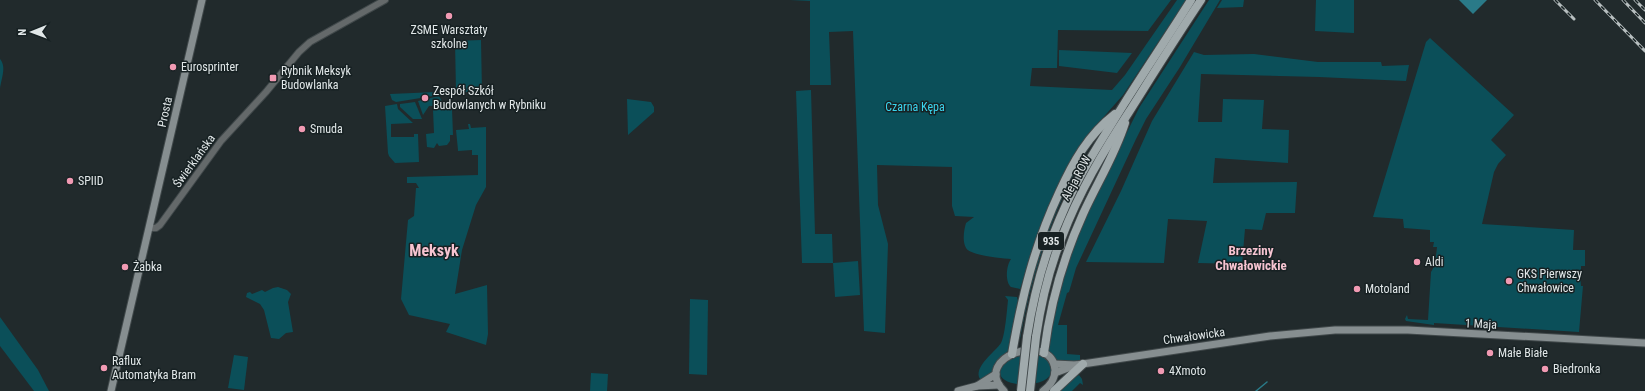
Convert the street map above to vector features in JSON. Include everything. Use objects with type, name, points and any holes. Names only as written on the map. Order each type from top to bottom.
[{"type":"main road","name":"Prosta","points":[[149,228],[202,0]]},
{"type":"main road","name":"Aleja ROW","points":[[1021,391],[1027,337],[1038,282],[1060,217],[1085,166],[1191,0]]},
{"type":"main road","name":"Aleja ROW","points":[[1030,391],[1036,337],[1047,280],[1069,219],[1093,171],[1162,58],[1201,0]]},
{"type":"main road","points":[[1012,354],[1018,315],[1028,275],[1052,208],[1071,167],[1083,147],[1101,125],[1120,110]]},
{"type":"main road","points":[[1044,353],[1052,306],[1066,258],[1086,207],[1120,141],[1129,112]]},
{"type":"main road","points":[[111,391],[149,228]]},
{"type":"main road","name":"1 Maja","points":[[1316,331],[1365,329],[1404,330],[1645,343]]},
{"type":"main road","name":"Chwałowicka","points":[[1054,364],[1079,365],[1316,331]]},
{"type":"main road","points":[[1004,391],[999,385],[996,374],[1000,362],[1005,357],[1012,354],[1033,350],[1044,353],[1054,364],[1055,374],[1051,384],[1043,391]]},
{"type":"main road","points":[[1054,391],[1079,365]]},
{"type":"main road","name":"Chwałowicka","points":[[1055,374],[1079,365]]},
{"type":"main road","points":[[977,386],[996,374]]},
{"type":"main road","points":[[958,391],[977,386],[999,385]]},
{"type":"street","name":"Świerklańska","points":[[149,228],[156,228],[160,225],[221,141],[266,92],[299,52],[310,42],[385,0]]},
{"type":"green space","name":"Czarna Kępa","points":[[790,0],[1171,0],[1148,31],[1058,30],[1057,68],[1032,68],[1030,86],[1112,90],[1125,75],[1177,0],[1186,0],[1123,95],[1093,129],[1029,262],[1020,289],[1011,287],[1008,282],[1007,270],[1011,259],[980,255],[969,251],[966,248],[964,239],[965,226],[966,223],[974,217],[955,216],[952,206],[952,167],[877,165],[878,205],[888,244],[885,333],[864,331],[853,31],[829,32],[831,85],[810,85],[810,1]]},
{"type":"green space","points":[[1196,0],[1080,188],[1033,336],[1030,336],[1040,289],[1049,259],[1066,214],[1079,186],[1126,104]]},
{"type":"green space","points":[[1209,0],[1220,0],[1180,67],[1146,119],[1076,268],[1069,292],[1067,293],[1058,325],[1067,325],[1067,354],[1080,355],[1080,360],[1057,361],[1048,351],[1048,343],[1063,275],[1083,221],[1139,108]]},
{"type":"green space","points":[[1222,0],[1244,0],[1243,7],[1217,8]]},
{"type":"green space","points":[[1316,0],[1354,0],[1354,33],[1315,31]]},
{"type":"green space","points":[[1430,38],[1514,115],[1491,140],[1506,155],[1498,164],[1494,172],[1482,224],[1574,230],[1573,250],[1585,250],[1585,266],[1581,266],[1580,274],[1581,286],[1583,286],[1579,332],[1434,323],[1434,325],[1406,321],[1405,319],[1407,315],[1408,319],[1428,320],[1431,272],[1435,265],[1437,247],[1433,247],[1434,242],[1430,242],[1430,230],[1404,228],[1403,219],[1373,217],[1426,42]]},
{"type":"green space","points":[[481,40],[482,92],[456,92],[455,41]]},
{"type":"green space","points":[[1059,50],[1132,53],[1117,73],[1059,66]]},
{"type":"green space","points":[[1194,52],[1204,55],[1254,54],[1318,62],[1381,62],[1382,66],[1409,65],[1406,81],[1201,74],[1198,122],[1222,122],[1223,99],[1264,100],[1262,129],[1289,130],[1288,163],[1215,158],[1213,183],[1297,182],[1295,213],[1266,213],[1262,230],[1245,229],[1242,264],[1198,263],[1207,221],[1168,219],[1164,263],[1086,262],[1121,191],[1152,121]]},
{"type":"green space","points":[[0,59],[3,66],[3,73],[0,89]]},
{"type":"green space","points":[[811,90],[815,234],[832,234],[833,263],[802,263],[796,91]]},
{"type":"green space","points":[[436,92],[433,96],[396,102],[392,100],[390,94]]},
{"type":"green space","points":[[439,96],[444,105],[429,106],[423,115],[418,101]]},
{"type":"green space","points":[[627,99],[651,102],[654,107],[654,112],[628,135]]},
{"type":"green space","points":[[415,102],[422,119],[413,119],[400,107],[400,104]]},
{"type":"green space","points":[[397,104],[398,109],[413,123],[391,124],[391,137],[414,137],[414,134],[418,134],[419,162],[395,163],[389,156],[385,106]]},
{"type":"green space","points":[[452,109],[453,135],[450,135],[450,141],[447,145],[439,146],[437,143],[434,148],[427,147],[426,134],[434,133],[433,110]]},
{"type":"green space","points":[[468,124],[470,124],[471,128],[486,127],[486,187],[476,205],[462,250],[455,294],[487,285],[488,334],[486,345],[446,332],[450,324],[409,315],[401,299],[408,220],[414,216],[416,188],[419,188],[416,183],[407,183],[407,177],[478,175],[478,155],[472,155],[472,150],[458,151],[456,130],[469,129]]},
{"type":"green space","points":[[1103,127],[1079,164],[1050,227],[1030,293],[1020,339],[1017,339],[1039,249],[1078,159]]},
{"type":"green space","points":[[858,261],[860,295],[835,297],[833,263]]},
{"type":"green space","points":[[278,287],[287,290],[291,294],[288,302],[293,332],[286,333],[279,339],[271,338],[264,310],[260,304],[246,297],[247,293],[250,292],[252,294],[262,290],[265,292]]},
{"type":"green space","points":[[1005,296],[1017,297],[1018,301],[1009,350],[998,361],[994,372],[980,379],[979,370],[1001,343],[1004,335],[1008,300]]},
{"type":"green space","points":[[690,299],[708,300],[707,375],[689,374]]},
{"type":"green space","points":[[0,317],[38,370],[49,391],[34,391],[0,346]]},
{"type":"green space","points":[[1032,354],[1043,357],[1049,362],[1051,374],[1045,380],[1036,383],[1024,384],[1004,380],[1000,374],[1003,365],[1013,357]]},
{"type":"green space","points":[[234,355],[248,357],[244,390],[228,388]]},
{"type":"green space","points":[[591,373],[608,374],[607,391],[590,391]]},
{"type":"green space","points":[[1079,375],[1082,379],[1083,385],[1080,383],[1072,391],[1058,391],[1072,379]]},
{"type":"shaded area","points":[[1459,0],[1487,0],[1473,14]]},
{"type":"waterway","points":[[1256,391],[1267,382]]},
{"type":"railway","points":[[1555,0],[1574,19]]},
{"type":"railway","points":[[1595,0],[1645,51]]},
{"type":"railway","points":[[1623,0],[1645,23]]},
{"type":"railway","points":[[1635,0],[1645,10]]},
{"type":"place","name":"ZSME Warsztaty szkolne","points":[[449,16]]},
{"type":"place","name":"Eurosprinter","points":[[173,67]]},
{"type":"place","name":"Rybnik Meksyk Budowlanka","points":[[273,78]]},
{"type":"place","name":"Zespół Szkół Budowlanych w Rybniku","points":[[425,98]]},
{"type":"place","name":"Smuda","points":[[302,129]]},
{"type":"place","name":"SPIID","points":[[70,181]]},
{"type":"place","name":"Aldi","points":[[1417,262]]},
{"type":"place","name":"Żabka","points":[[125,267]]},
{"type":"place","name":"GKS Pierwszy Chwałowice","points":[[1509,281]]},
{"type":"place","name":"Motoland","points":[[1357,289]]},
{"type":"place","name":"Małe Białe","points":[[1490,353]]},
{"type":"place","name":"Raflux Automatyka Bram","points":[[104,368]]},
{"type":"place","name":"Biedronka","points":[[1545,369]]},
{"type":"place","name":"4Xmoto","points":[[1161,371]]},
{"type":"district","name":"Meksyk","points":[[434,250]]},
{"type":"district","name":"Brzeziny Chwałowickie","points":[[1251,258]]}]
